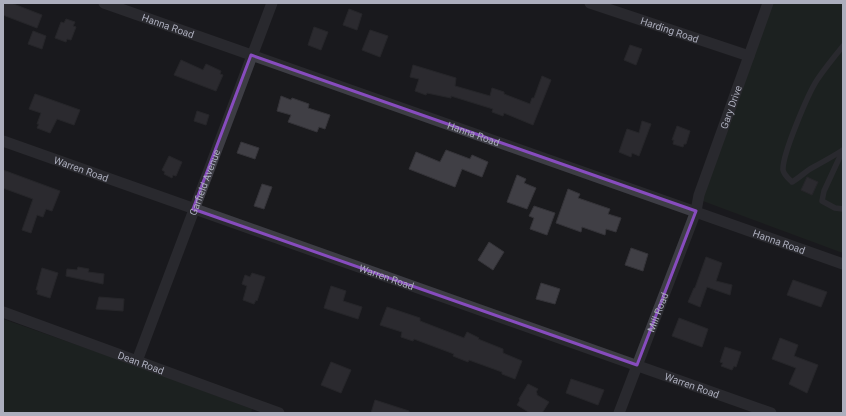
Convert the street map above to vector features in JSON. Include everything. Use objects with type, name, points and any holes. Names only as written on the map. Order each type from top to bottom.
[{"type":"street","name":"Hanna Road","points":[[104,3],[843,264]]},
{"type":"street","name":"Garfield Avenue","points":[[137,361],[251,55],[272,3]]},
{"type":"street","name":"Harding Road","points":[[590,3],[749,56]]},
{"type":"street","name":"Gary Drive","points":[[696,211],[699,195],[768,3]]},
{"type":"street","name":"Warren Road","points":[[3,141],[771,413]]},
{"type":"street","name":"Mill Road","points":[[619,413],[696,211]]},
{"type":"street","name":"Dean Road","points":[[3,312],[279,413]]},
{"type":"lane","points":[[843,46],[816,81],[796,126],[783,170],[786,177],[792,182],[843,150]]},
{"type":"lane","points":[[843,150],[824,191],[822,201],[834,208],[843,209]]},
{"type":"highlighted area","points":[[251,55],[696,211],[637,365],[193,209]]},
{"type":"shaded area","points":[[772,3],[843,3],[843,253],[703,201],[703,194]]},
{"type":"shaded area","points":[[3,319],[140,367],[252,409],[251,413],[3,413]]},
{"type":"building","points":[[3,3],[11,3],[42,15],[37,28],[3,15]]},
{"type":"building","points":[[349,9],[362,14],[357,30],[343,25]]},
{"type":"building","points":[[66,19],[75,22],[73,26],[76,27],[71,40],[67,39],[66,42],[55,38],[61,22],[64,23]]},
{"type":"building","points":[[314,27],[328,32],[321,50],[308,45]]},
{"type":"building","points":[[370,30],[388,36],[380,57],[362,50]]},
{"type":"building","points":[[33,31],[46,36],[42,49],[28,44]]},
{"type":"building","points":[[630,45],[642,49],[636,65],[624,60]]},
{"type":"building","points":[[181,60],[203,70],[206,64],[221,71],[220,74],[223,75],[216,91],[174,75]]},
{"type":"building","points":[[413,65],[456,78],[455,86],[490,96],[492,88],[530,104],[532,98],[534,98],[542,76],[551,80],[533,125],[504,113],[503,116],[492,112],[493,109],[451,96],[451,98],[427,93],[426,95],[415,91],[419,79],[410,77]]},
{"type":"building","points":[[35,94],[80,110],[74,125],[57,119],[50,133],[37,128],[41,113],[29,109]]},
{"type":"building","points":[[281,96],[309,104],[308,108],[330,115],[325,129],[319,127],[317,132],[288,122],[291,115],[277,111]]},
{"type":"building","points":[[197,111],[209,115],[206,125],[194,121]]},
{"type":"building","points":[[642,121],[651,124],[639,156],[632,153],[631,157],[619,152],[627,129],[639,133]]},
{"type":"building","points":[[677,126],[690,131],[686,144],[684,144],[683,147],[673,144],[674,140],[672,140]]},
{"type":"building","points":[[241,142],[259,148],[255,159],[237,153]]},
{"type":"building","points":[[446,150],[470,159],[472,155],[488,162],[482,177],[462,169],[455,187],[409,169],[416,152],[440,162]]},
{"type":"building","points":[[169,156],[182,162],[176,176],[173,175],[172,178],[164,174],[165,172],[162,170]]},
{"type":"building","points":[[3,170],[60,191],[52,211],[46,209],[43,217],[37,215],[31,233],[22,230],[33,199],[3,188]]},
{"type":"building","points":[[517,175],[526,179],[524,183],[536,188],[527,209],[507,202]]},
{"type":"building","points":[[807,177],[818,182],[812,195],[801,190]]},
{"type":"building","points":[[262,184],[272,187],[264,209],[254,206]]},
{"type":"building","points":[[568,189],[580,194],[578,198],[610,209],[608,214],[621,218],[616,232],[606,229],[605,235],[582,227],[581,232],[556,223]]},
{"type":"building","points":[[534,206],[555,213],[547,235],[530,229],[534,218],[529,216]]},
{"type":"building","points":[[489,242],[504,252],[493,270],[478,260]]},
{"type":"building","points":[[631,248],[648,254],[643,271],[625,265]]},
{"type":"building","points":[[706,257],[722,263],[716,281],[732,285],[730,295],[707,287],[700,307],[688,302],[695,288]]},
{"type":"building","points":[[78,267],[89,269],[88,272],[104,274],[103,284],[66,276],[67,269],[77,270]]},
{"type":"building","points":[[42,268],[58,273],[50,298],[37,294],[38,290],[36,290]]},
{"type":"building","points":[[252,273],[265,277],[257,301],[256,300],[254,304],[243,300],[247,286],[242,284],[245,275],[250,277]]},
{"type":"building","points":[[793,280],[827,292],[821,307],[787,295]]},
{"type":"building","points":[[541,283],[560,289],[555,304],[536,299]]},
{"type":"building","points":[[331,286],[346,291],[343,301],[362,307],[358,319],[324,308]]},
{"type":"building","points":[[99,297],[124,299],[123,311],[96,309]]},
{"type":"building","points":[[387,307],[420,318],[420,321],[464,338],[467,332],[479,338],[478,339],[503,349],[503,353],[522,361],[515,379],[502,374],[502,372],[469,360],[468,362],[453,356],[454,354],[414,339],[413,341],[401,337],[402,332],[380,325]]},
{"type":"building","points":[[679,318],[708,329],[702,347],[672,336]]},
{"type":"building","points":[[780,338],[798,345],[794,356],[818,365],[807,393],[789,384],[796,368],[772,359]]},
{"type":"building","points":[[725,347],[741,352],[736,367],[734,366],[732,370],[721,366],[723,363],[720,362]]},
{"type":"building","points":[[331,362],[351,370],[341,393],[321,385]]},
{"type":"building","points":[[571,379],[604,390],[598,405],[566,393]]},
{"type":"building","points":[[528,384],[538,389],[536,392],[537,395],[549,402],[542,413],[530,413],[517,405]]},
{"type":"building","points":[[375,400],[409,411],[409,413],[371,413]]}]
